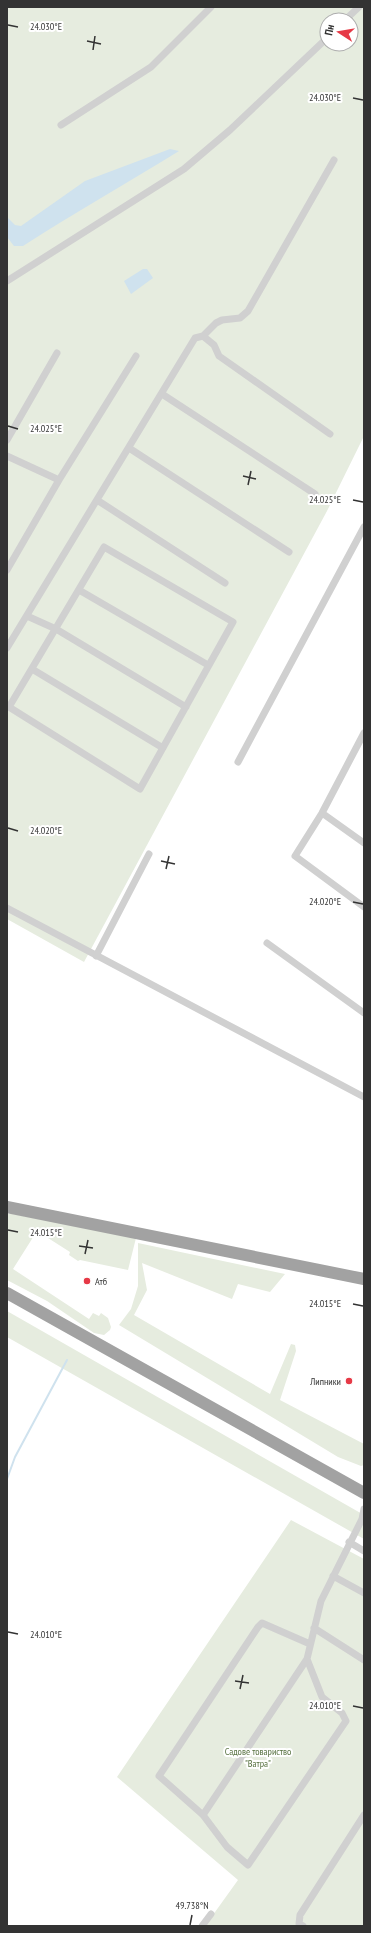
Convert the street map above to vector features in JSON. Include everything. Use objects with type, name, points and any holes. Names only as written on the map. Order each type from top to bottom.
[{"type":"highway","points":[[7,1207],[364,1279]]},
{"type":"highway","points":[[7,1293],[364,1493]]},
{"type":"street","points":[[61,126],[152,68],[211,7]]},
{"type":"street","points":[[7,281],[184,168],[230,130],[319,46]]},
{"type":"street","points":[[7,648],[195,338],[203,336],[216,323],[222,320],[240,318],[248,311],[334,160]]},
{"type":"street","points":[[203,336],[214,345],[219,356],[330,434]]},
{"type":"street","points":[[7,440],[57,353]]},
{"type":"street","points":[[7,570],[59,480],[136,356]]},
{"type":"street","points":[[162,394],[315,494]]},
{"type":"street","points":[[129,448],[289,552]]},
{"type":"street","points":[[7,456],[59,480]]},
{"type":"street","points":[[97,500],[225,583]]},
{"type":"street","points":[[238,762],[364,528]]},
{"type":"street","points":[[104,547],[233,622],[140,788],[9,707],[56,629],[104,547]]},
{"type":"street","points":[[79,590],[208,665]]},
{"type":"street","points":[[27,616],[56,629],[186,707]]},
{"type":"street","points":[[32,668],[163,748]]},
{"type":"street","points":[[364,734],[322,813],[295,856],[364,907]]},
{"type":"street","points":[[322,813],[364,843]]},
{"type":"street","points":[[96,956],[150,854]]},
{"type":"street","points":[[7,908],[364,1097]]},
{"type":"street","points":[[267,943],[364,1012]]},
{"type":"street","points":[[202,1815],[308,1658],[321,1601],[349,1542],[362,1519],[364,1509]]},
{"type":"street","points":[[349,1542],[364,1551]]},
{"type":"street","points":[[332,1576],[364,1593]]},
{"type":"street","points":[[308,1658],[322,1697],[342,1713],[346,1721],[248,1866],[227,1847],[202,1815],[159,1776],[160,1772],[262,1623],[310,1644]]},
{"type":"street","points":[[314,1628],[364,1660]]},
{"type":"street","points":[[302,1926],[299,1924],[300,1915],[364,1815]]},
{"type":"street","points":[[202,1926],[211,1914]]},
{"type":"green space","points":[[7,7],[364,7],[364,436],[327,511],[84,962],[7,919]]},
{"type":"green space","points":[[7,1214],[136,1238],[128,1270],[80,1260],[78,1261],[69,1255],[70,1252],[37,1231],[13,1269],[89,1319],[93,1313],[99,1316],[101,1313],[108,1318],[111,1327],[110,1330],[104,1335],[94,1333],[47,1301],[7,1280]]},
{"type":"green space","points":[[138,1243],[285,1274],[270,1292],[238,1284],[232,1299],[142,1263],[147,1290],[134,1315],[270,1394],[291,1344],[295,1345],[296,1351],[280,1400],[364,1444],[364,1465],[361,1466],[338,1457],[119,1325],[131,1309],[138,1286]]},
{"type":"green space","points":[[7,1311],[364,1515],[364,1539],[7,1337]]},
{"type":"green space","name":"Садове товариство \"Ватра\"","points":[[291,1520],[364,1559],[364,1926],[205,1926],[238,1880],[117,1777]]},
{"type":"water","points":[[170,149],[179,151],[23,246],[14,246],[7,237],[7,217],[15,225],[21,226],[85,181]]},
{"type":"water","points":[[143,269],[147,269],[153,278],[131,294],[124,281]]},
{"type":"waterway","points":[[7,1479],[15,1457],[67,1360]]},
{"type":"place","name":"Атб","points":[[87,1281]]},
{"type":"place","name":"Липники","points":[[349,1381]]}]
